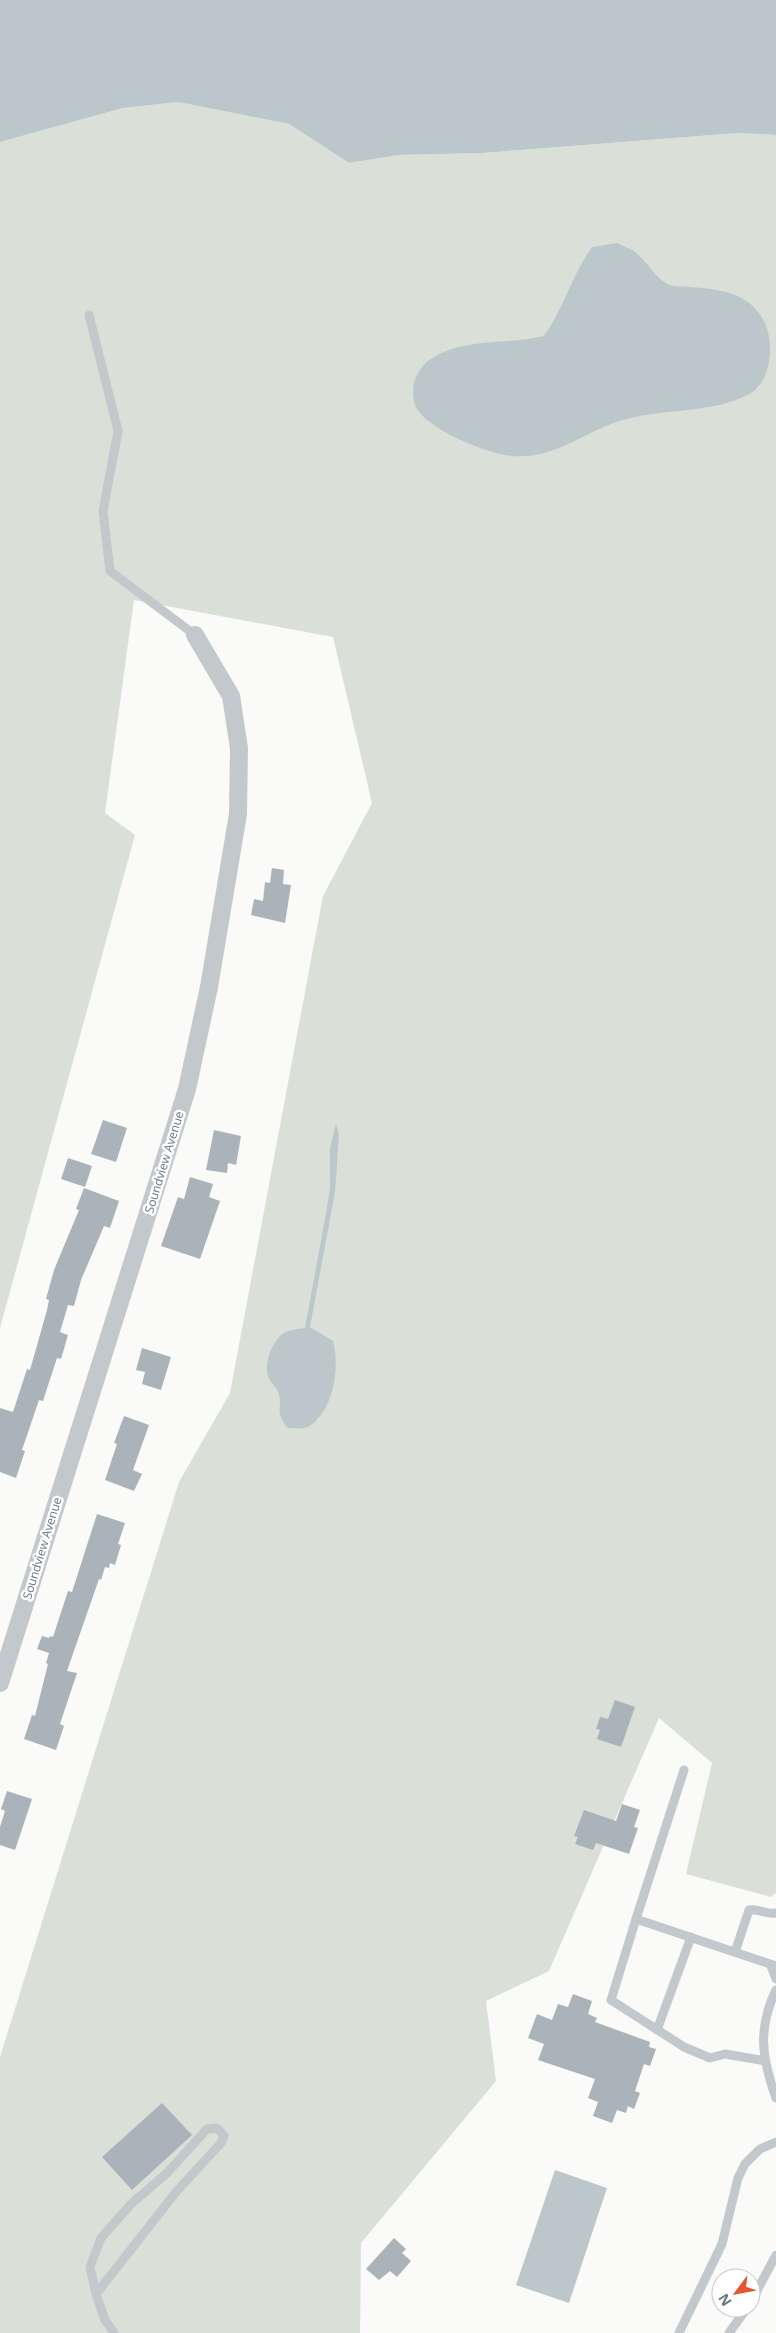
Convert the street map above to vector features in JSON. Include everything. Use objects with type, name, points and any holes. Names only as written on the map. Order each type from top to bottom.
[{"type":"street","name":"Soundview Avenue","points":[[0,1682],[187,1089],[209,987],[238,814],[239,748],[231,696],[195,635]]},
{"type":"lane","points":[[89,314],[118,431],[103,511],[110,571],[195,635]]},
{"type":"lane","points":[[684,1770],[611,2000],[684,2046],[710,2058],[725,2054],[766,2061]]},
{"type":"lane","points":[[739,1954],[749,1910],[754,1909],[769,1914],[776,1912]]},
{"type":"lane","points":[[636,1918],[774,1966],[776,1979]]},
{"type":"lane","points":[[657,2030],[690,1937]]},
{"type":"lane","points":[[776,1990],[769,2005],[762,2030],[767,2072],[776,2098]]},
{"type":"lane","points":[[96,2294],[176,2192],[221,2143],[224,2136],[217,2128],[207,2129],[167,2173],[131,2204],[101,2238],[90,2267],[96,2294],[106,2320],[114,2333]]},
{"type":"lane","points":[[679,2333],[722,2244],[738,2178],[746,2164],[760,2149],[776,2142]]},
{"type":"lane","points":[[761,2283],[776,2255]]},
{"type":"lane","points":[[729,2333],[740,2318]]},
{"type":"shaded area","points":[[0,0],[776,0],[776,135],[738,133],[483,153],[399,155],[349,163],[289,124],[178,102],[123,108],[0,142]]},
{"type":"shaded area","points":[[178,102],[289,124],[349,163],[399,155],[483,153],[738,133],[776,135],[776,1893],[771,1897],[686,1874],[712,1763],[659,1718],[549,1971],[486,2001],[496,2081],[361,2243],[360,2333],[0,2333],[0,2057],[179,1482],[230,1393],[323,896],[372,803],[333,637],[134,600],[105,813],[135,835],[0,1328],[0,142],[123,108]]},
{"type":"shaded area","points":[[617,243],[635,252],[659,278],[669,285],[725,292],[745,300],[754,308],[766,327],[770,349],[766,372],[762,382],[754,391],[736,400],[706,408],[627,419],[557,449],[528,456],[501,454],[462,441],[438,428],[420,413],[414,403],[413,387],[418,374],[426,362],[456,348],[544,336],[592,247]]},
{"type":"shaded area","points":[[336,1124],[339,1134],[335,1192],[310,1327],[333,1341],[336,1363],[335,1375],[330,1398],[319,1418],[306,1428],[288,1428],[281,1418],[280,1397],[270,1381],[267,1366],[271,1349],[282,1334],[295,1329],[305,1328],[327,1208],[330,1187],[330,1148]]},
{"type":"shaded area","points":[[555,2170],[607,2188],[569,2303],[516,2285]]},
{"type":"building","points":[[272,868],[284,870],[283,884],[291,885],[285,923],[251,915],[254,899],[263,901],[265,882],[270,883]]},
{"type":"building","points":[[103,1120],[127,1128],[116,1162],[91,1154]]},
{"type":"building","points":[[214,1130],[241,1136],[236,1165],[228,1163],[227,1173],[206,1170]]},
{"type":"building","points":[[68,1158],[92,1166],[85,1187],[61,1179]]},
{"type":"building","points":[[190,1177],[213,1184],[209,1197],[220,1201],[200,1259],[161,1246],[178,1197],[184,1199]]},
{"type":"building","points":[[84,1188],[119,1201],[110,1228],[104,1226],[81,1280],[74,1306],[68,1305],[60,1332],[68,1335],[61,1359],[57,1358],[43,1401],[39,1400],[22,1450],[25,1451],[16,1478],[0,1472],[0,1408],[13,1412],[27,1369],[30,1370],[47,1310],[49,1300],[46,1299],[54,1270],[79,1210],[76,1209]]},
{"type":"building","points":[[142,1348],[171,1357],[161,1390],[142,1384],[145,1372],[136,1370]]},
{"type":"building","points":[[124,1416],[149,1425],[133,1470],[142,1474],[134,1491],[105,1480],[117,1444],[114,1443]]},
{"type":"building","points":[[97,1514],[125,1523],[118,1544],[121,1545],[115,1565],[110,1563],[109,1568],[105,1567],[101,1580],[99,1579],[67,1671],[77,1673],[60,1724],[64,1726],[56,1750],[24,1739],[32,1715],[35,1716],[48,1664],[46,1663],[49,1653],[37,1649],[42,1636],[53,1637],[68,1591],[72,1592]]},
{"type":"building","points":[[615,1700],[635,1707],[621,1747],[597,1739],[600,1730],[596,1729],[600,1717],[608,1719]]},
{"type":"building","points":[[7,1791],[32,1799],[15,1850],[0,1845],[0,1827],[5,1811],[1,1809]]},
{"type":"building","points":[[622,1804],[640,1810],[634,1827],[638,1828],[629,1854],[596,1843],[593,1850],[575,1844],[578,1837],[574,1836],[584,1810],[616,1821]]},
{"type":"building","points":[[573,1994],[592,2001],[588,2014],[597,2018],[595,2022],[650,2042],[649,2047],[656,2049],[650,2066],[644,2064],[635,2091],[640,2093],[634,2109],[628,2106],[626,2113],[617,2110],[612,2123],[593,2116],[598,2102],[588,2098],[595,2079],[538,2060],[544,2044],[528,2038],[537,2014],[552,2020],[558,2004],[568,2007]]},
{"type":"building","points":[[162,2103],[192,2135],[132,2190],[102,2157]]},
{"type":"building","points":[[394,2238],[406,2249],[402,2253],[411,2261],[397,2277],[390,2271],[379,2280],[366,2269]]}]
